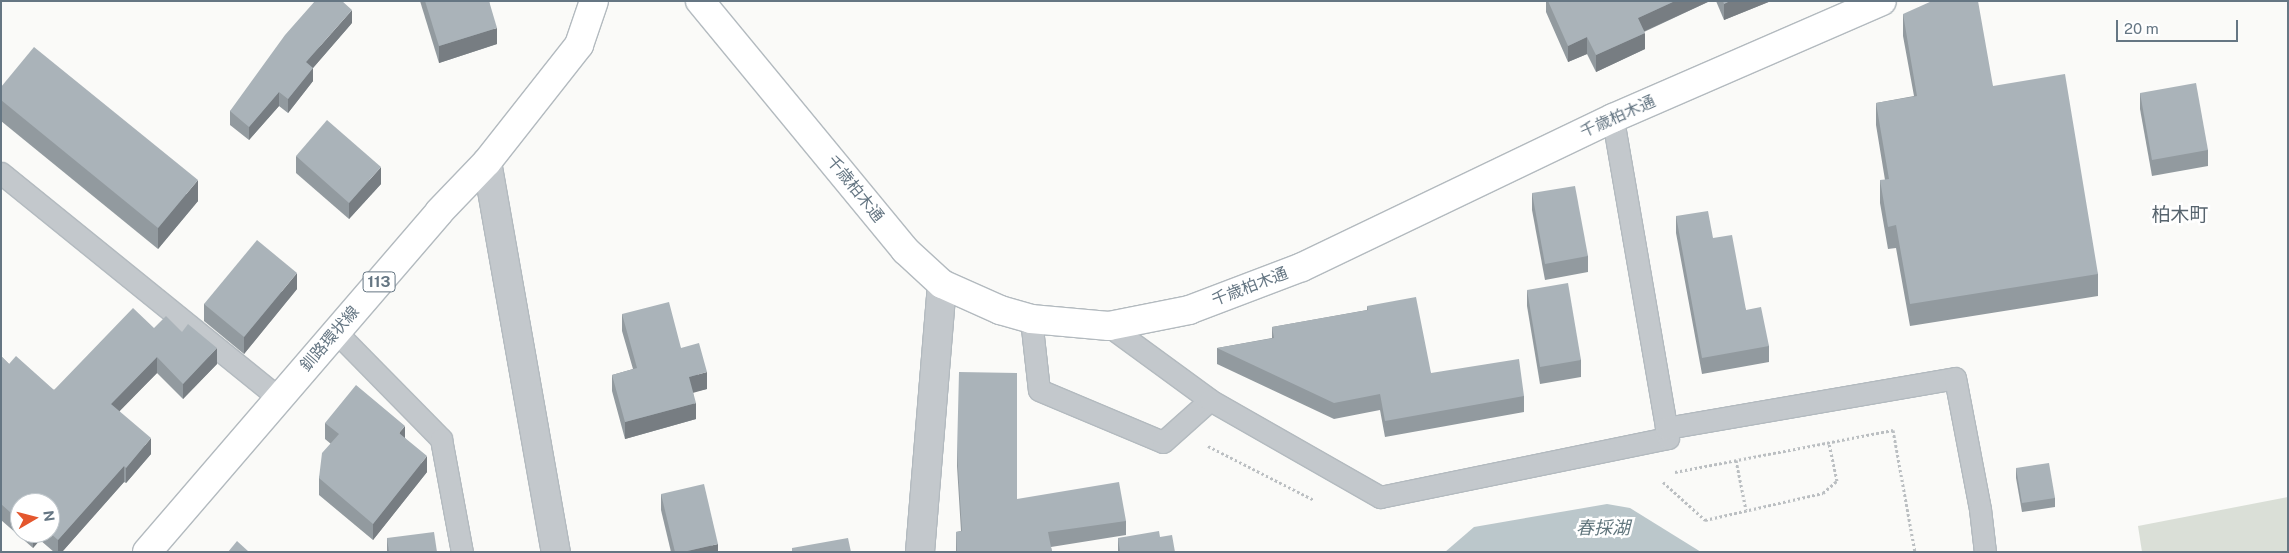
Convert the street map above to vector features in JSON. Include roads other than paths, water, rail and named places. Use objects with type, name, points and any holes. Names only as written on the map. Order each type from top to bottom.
[{"type":"street","name":"釧路環状線","points":[[147,552],[336,332],[487,162],[579,44],[594,1]]},
{"type":"street","name":"千歳柏木通","points":[[700,1],[905,250],[942,284],[1000,310],[1032,319],[1109,326],[1189,310],[1302,267],[1613,118],[1882,1]]},
{"type":"street","points":[[487,162],[556,552]]},
{"type":"street","points":[[920,552],[942,284]]},
{"type":"lane","points":[[1109,326],[1210,400],[1380,496],[1668,438],[1613,118]]},
{"type":"lane","points":[[1,173],[279,398]]},
{"type":"lane","points":[[1032,319],[1039,390],[1163,442],[1210,400]]},
{"type":"lane","points":[[336,332],[441,438],[462,552]]},
{"type":"lane","points":[[1666,428],[1955,378],[1980,509],[1985,552]]},
{"type":"water","name":"春採湖","points":[[1607,504],[1630,508],[1701,552],[1445,552],[1474,527]]},
{"type":"district","name":"柏木町","points":[[2180,215]]}]
